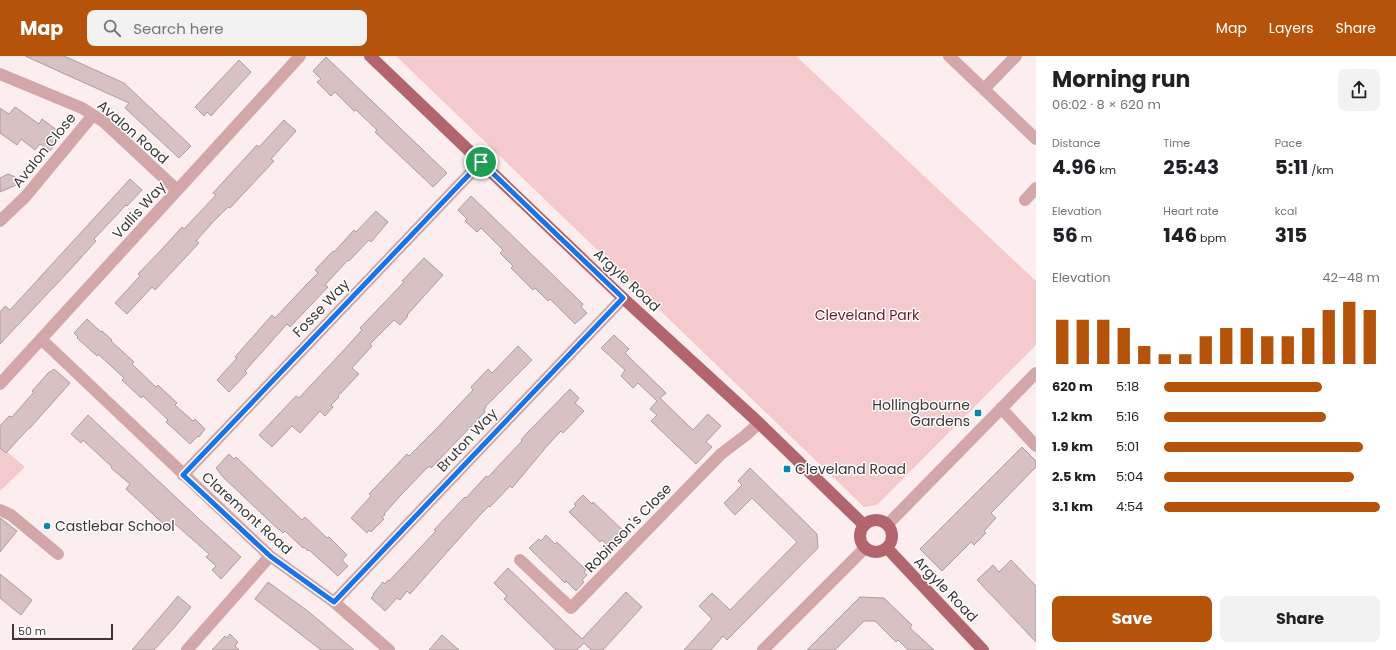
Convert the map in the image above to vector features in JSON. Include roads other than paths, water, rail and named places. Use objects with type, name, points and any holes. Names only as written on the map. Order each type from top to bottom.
[{"type":"main road","name":"Argyle Road","points":[[370,56],[623,298],[759,423],[864,526]]},
{"type":"main road","points":[[876,519],[888,524],[893,536],[891,543],[887,548],[878,552],[871,552],[864,548],[860,540],[860,532],[864,526],[870,521],[876,519]]},
{"type":"main road","name":"Argyle Road","points":[[887,548],[983,650]]},
{"type":"street","name":"Vallis Way","points":[[0,384],[300,56]]},
{"type":"street","points":[[949,56],[1036,139]]},
{"type":"street","points":[[984,89],[1016,56]]},
{"type":"street","name":"Avalon Road","points":[[0,74],[82,108],[104,122],[177,190]]},
{"type":"street","name":"Avalon Close","points":[[0,220],[26,196],[93,115]]},
{"type":"street","name":"Fosse Way","points":[[183,475],[481,162]]},
{"type":"street","points":[[1024,200],[1036,188]]},
{"type":"street","name":"Bruton Way","points":[[334,602],[623,298]]},
{"type":"street","name":"Claremont Road","points":[[41,339],[270,556],[334,602],[390,650]]},
{"type":"street","points":[[888,524],[1036,373]]},
{"type":"street","points":[[1001,408],[1036,446]]},
{"type":"street","name":"Robinson's Close","points":[[520,560],[571,608],[721,454],[759,423]]},
{"type":"street","points":[[0,510],[11,515],[58,554]]},
{"type":"street","points":[[763,650],[864,548]]},
{"type":"street","points":[[187,650],[270,556]]},
{"type":"place","name":"Hollingbourne Gardens","points":[[978,413]]},
{"type":"place","name":"Cleveland Road","points":[[787,469]]},
{"type":"place","name":"Castlebar School","points":[[47,526]]},
{"type":"park label","name":"Cleveland Park","points":[[867,315]]}]
